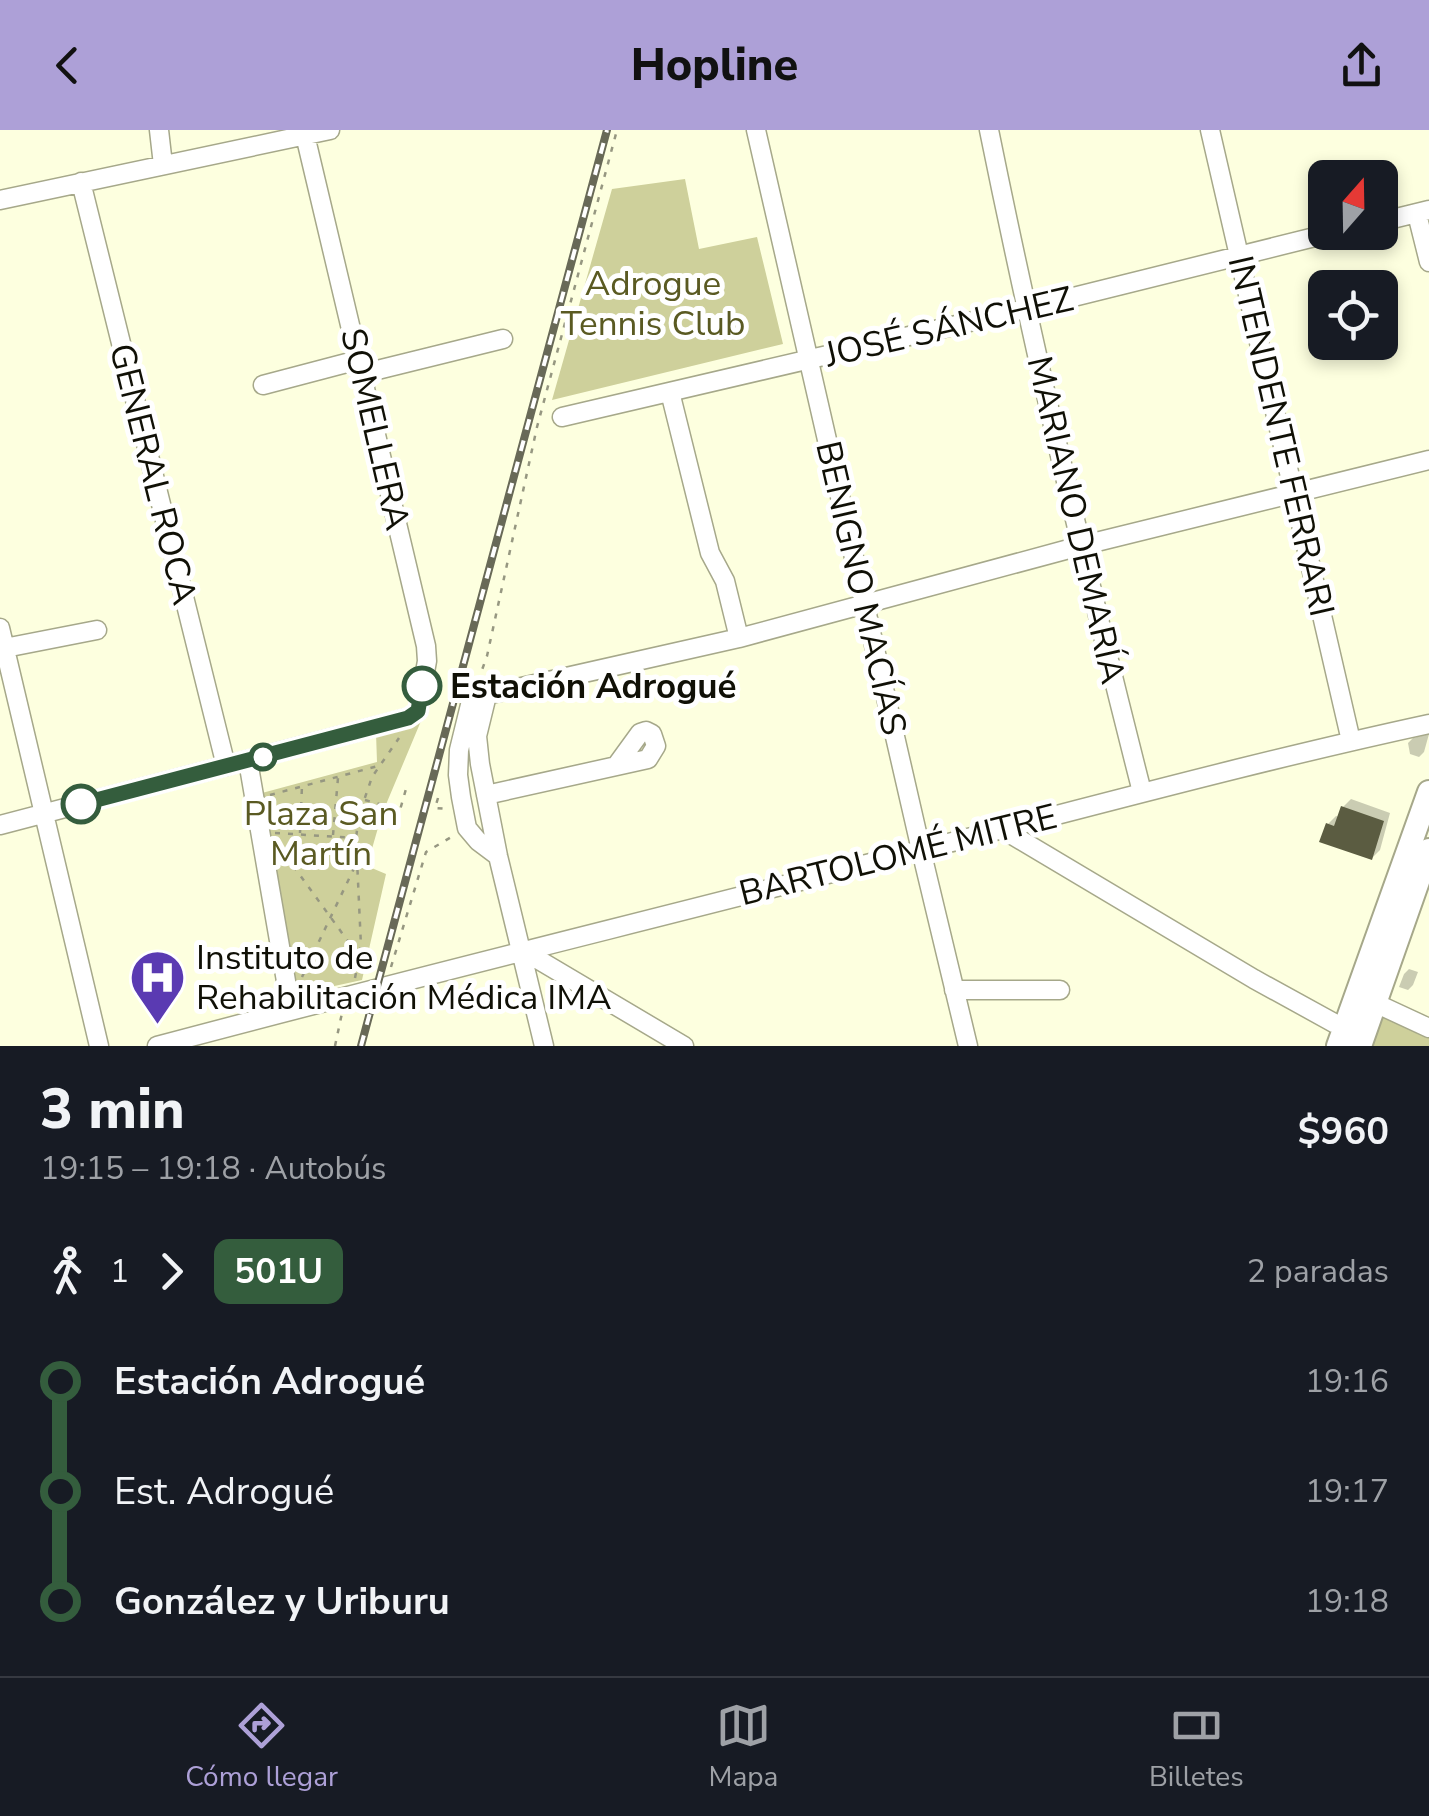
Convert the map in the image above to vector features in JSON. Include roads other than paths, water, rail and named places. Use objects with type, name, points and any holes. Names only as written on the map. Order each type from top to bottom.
[{"type":"main road","points":[[1341,1036],[1429,792]]},
{"type":"main road","points":[[1360,1046],[1429,850]]},
{"type":"street","points":[[158,130],[163,165]]},
{"type":"street","points":[[0,200],[330,130]]},
{"type":"street","name":"BENIGNO MACÍAS","points":[[756,130],[968,1046]]},
{"type":"street","name":"MARIANO DEMARÍA","points":[[988,130],[1080,546],[1142,792]]},
{"type":"street","name":"INTENDENTE FERRARI","points":[[1210,130],[1350,741]]},
{"type":"street","name":"SOMELLERA","points":[[248,762],[408,718],[418,711],[426,660],[426,646],[306,136]]},
{"type":"street","name":"GENERAL ROCA","points":[[81,182],[226,766]]},
{"type":"street","points":[[1398,218],[1423,212],[1429,262]]},
{"type":"street","name":"JOSÉ SÁNCHEZ","points":[[562,417],[1026,310],[1308,239]]},
{"type":"street","points":[[263,385],[503,339]]},
{"type":"street","points":[[670,392],[710,553],[725,581],[739,638]]},
{"type":"street","points":[[479,698],[739,638],[1080,546],[1429,460]]},
{"type":"street","points":[[0,628],[99,1046]]},
{"type":"street","points":[[2,649],[98,630]]},
{"type":"street","points":[[479,698],[477,736],[486,795],[544,1046]]},
{"type":"street","points":[[479,698],[458,750],[458,775],[468,828],[478,842],[498,856]]},
{"type":"street","name":"BARTOLOMÉ MITRE","points":[[158,1046],[291,1006],[1142,792],[1429,724]]},
{"type":"street","points":[[0,825],[248,762],[264,833],[291,1006]]},
{"type":"street","points":[[486,795],[616,766]]},
{"type":"street","points":[[1002,829],[1334,1023],[1341,1036],[1375,1003],[1429,1028]]},
{"type":"street","points":[[522,950],[684,1046]]},
{"type":"street","points":[[954,990],[1060,990]]},
{"type":"railway","points":[[361,1046],[607,130]]},
{"type":"place","name":"Estación Adrogué","points":[[422,686]]},
{"type":"place","name":"Instituto de Rehabilitación Médica IMA","points":[[157,1026]]},
{"type":"park label","name":"Adrogue Tennis Club","points":[[653,303]]},
{"type":"park label","name":"Plaza San Martín","points":[[321,833]]}]
